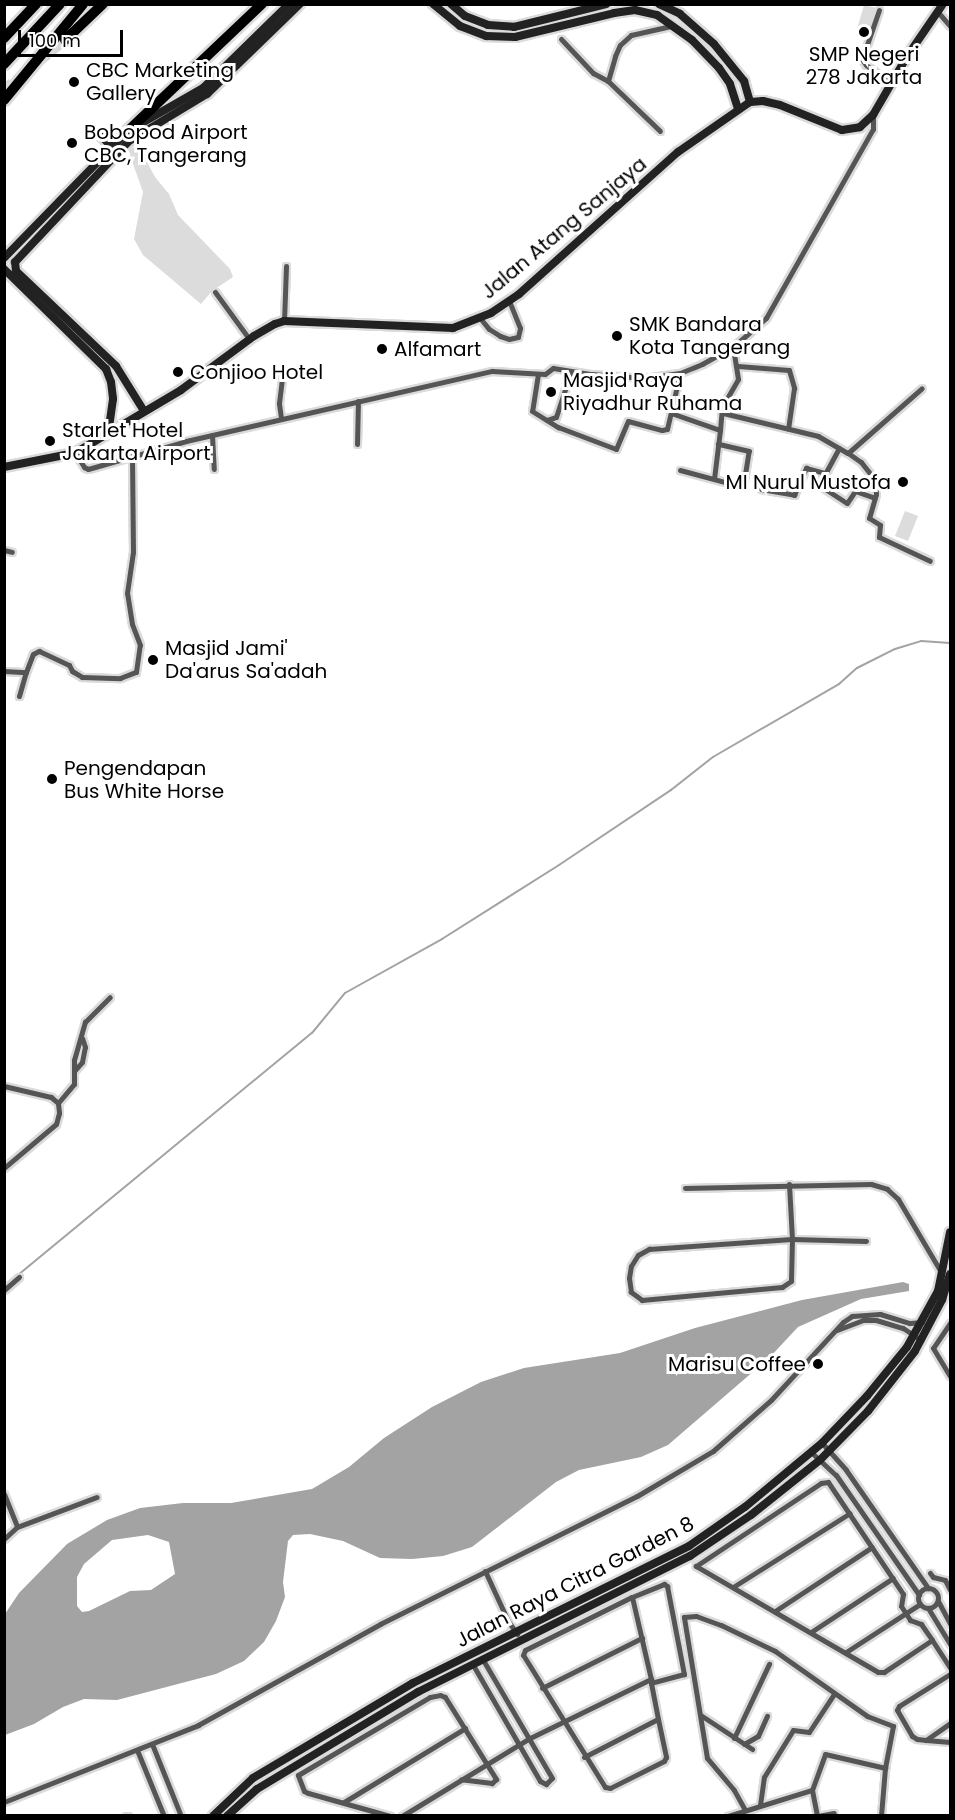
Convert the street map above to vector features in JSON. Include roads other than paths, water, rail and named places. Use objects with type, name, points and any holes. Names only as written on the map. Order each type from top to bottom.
[{"type":"highway","points":[[4,38],[36,4]]},
{"type":"highway","points":[[4,64],[60,4]]},
{"type":"highway","points":[[4,100],[83,4]]},
{"type":"highway","points":[[65,40],[103,4]]},
{"type":"highway","points":[[128,131],[262,4]]},
{"type":"street","points":[[144,411],[116,366],[16,271],[14,265],[18,256],[128,131],[203,88],[289,4]]},
{"type":"street","points":[[4,258],[114,149],[207,94],[300,4]]},
{"type":"street","points":[[451,4],[465,16],[488,25],[514,27],[606,4]]},
{"type":"street","points":[[659,4],[680,14],[714,44],[744,81],[750,102],[764,101],[780,105],[833,128],[847,131],[860,127],[873,115],[891,84],[941,12],[951,26]]},
{"type":"street","points":[[437,6],[460,26],[486,36],[515,37],[602,15],[634,10],[657,15],[674,25],[719,68],[730,84],[738,109]]},
{"type":"street","points":[[879,10],[863,62],[891,84]]},
{"type":"street","points":[[608,81],[620,45],[631,35],[674,25]]},
{"type":"street","points":[[561,39],[593,73],[608,81],[660,131]]},
{"type":"street","name":"Jalan Atang Sanjaya","points":[[4,467],[75,453],[201,377],[266,328],[284,321],[453,328],[480,318],[510,301],[678,152],[750,102]]},
{"type":"street","points":[[75,453],[83,465],[132,456],[212,435],[492,371],[537,376],[549,371],[571,371],[636,378],[680,376],[734,350],[760,325],[772,308],[873,129],[873,115]]},
{"type":"street","points":[[102,137],[114,149]]},
{"type":"street","points":[[284,321],[286,267]]},
{"type":"street","points":[[4,268],[106,369],[113,399],[108,434]]},
{"type":"street","points":[[215,292],[250,340]]},
{"type":"street","points":[[480,318],[489,329],[500,336],[509,339],[518,337],[520,328],[510,301]]},
{"type":"street","points":[[714,479],[722,407],[738,379],[734,350]]},
{"type":"street","points":[[738,366],[789,370],[794,392],[788,429]]},
{"type":"street","points":[[281,415],[283,370]]},
{"type":"street","points":[[547,420],[556,417],[571,371]]},
{"type":"street","points":[[537,376],[531,409],[558,427],[616,448],[628,421],[664,430],[668,427],[680,376]]},
{"type":"street","points":[[848,453],[922,388]]},
{"type":"street","points":[[357,444],[358,401]]},
{"type":"street","points":[[671,413],[720,430]]},
{"type":"street","points":[[723,413],[818,436],[848,453],[872,475],[877,486],[876,498],[869,518],[880,525],[879,537],[930,561]]},
{"type":"street","points":[[212,435],[214,470]]},
{"type":"street","points":[[680,470],[743,487],[750,453],[718,444]]},
{"type":"street","points":[[840,448],[819,485],[847,503],[853,492],[876,498]]},
{"type":"street","points":[[19,696],[33,654],[39,651],[69,665],[72,671],[82,678],[131,676],[137,670],[141,645],[132,624],[127,593],[133,552],[132,456]]},
{"type":"street","points":[[760,489],[794,495],[806,468],[825,473]]},
{"type":"street","points":[[4,550],[12,552]]},
{"type":"street","points":[[4,671],[26,672]]},
{"type":"street","points":[[4,1168],[56,1124],[58,1103],[74,1084],[74,1072],[82,1062],[85,1047],[82,1038],[90,1015],[110,997]]},
{"type":"street","points":[[4,1086],[51,1097],[58,1103]]},
{"type":"street","points":[[685,1188],[857,1182],[886,1189],[909,1214],[948,1276]]},
{"type":"street","points":[[789,1184],[792,1239],[793,1275],[791,1281],[782,1287],[642,1300],[632,1292],[629,1278],[631,1266],[638,1255],[649,1249],[792,1239],[866,1241]]},
{"type":"street","name":"Jalan Raya Citra Garden 8","points":[[226,1815],[257,1789],[418,1692],[694,1554],[751,1515],[820,1460],[868,1411],[942,1300],[948,1276],[951,1232]]},
{"type":"street","name":"Jalan Raya Citra Garden 8","points":[[213,1815],[254,1778],[413,1683],[514,1629],[689,1546],[746,1506],[812,1453],[867,1396],[918,1337],[922,1322],[948,1276]]},
{"type":"street","points":[[4,1290],[19,1278]]},
{"type":"street","points":[[4,1802],[198,1725],[380,1624],[637,1496],[713,1451],[771,1400],[852,1316],[880,1314],[910,1323],[922,1322]]},
{"type":"street","points":[[836,1330],[851,1323],[876,1320],[896,1325],[918,1337]]},
{"type":"street","points":[[951,1323],[933,1348],[951,1376]]},
{"type":"street","points":[[822,1443],[846,1470],[928,1588],[936,1593],[938,1602],[951,1624]]},
{"type":"street","points":[[812,1453],[836,1475],[919,1595],[920,1604]]},
{"type":"street","points":[[932,1640],[880,1673],[696,1566],[823,1482],[830,1483],[903,1594],[902,1606],[910,1620],[921,1623],[951,1668]]},
{"type":"street","points":[[4,1494],[17,1527]]},
{"type":"street","points":[[4,1539],[17,1527],[97,1497]]},
{"type":"street","points":[[733,1587],[850,1513]]},
{"type":"street","points":[[775,1611],[872,1547]]},
{"type":"street","points":[[485,1571],[520,1640]]},
{"type":"street","points":[[930,1573],[933,1577],[945,1580],[950,1588],[936,1593]]},
{"type":"street","points":[[811,1632],[893,1578]]},
{"type":"street","points":[[402,1815],[519,1744],[562,1722],[651,1681],[684,1674],[668,1586],[660,1584],[632,1597],[523,1652],[562,1722],[605,1787],[610,1788],[664,1761],[666,1757],[658,1719],[651,1681],[642,1638],[632,1597]]},
{"type":"street","points":[[919,1595],[928,1588]]},
{"type":"street","points":[[928,1608],[938,1602]]},
{"type":"street","points":[[846,1652],[920,1604]]},
{"type":"street","points":[[920,1604],[928,1608],[951,1644]]},
{"type":"street","points":[[745,1810],[734,1790],[707,1758],[702,1716],[684,1617],[696,1616],[721,1625],[775,1651],[834,1695],[867,1716],[893,1726],[885,1768],[881,1815]]},
{"type":"street","points":[[542,1688],[642,1638]]},
{"type":"street","points":[[473,1665],[540,1781],[546,1784],[552,1778],[483,1660]]},
{"type":"street","points":[[734,1737],[769,1664]]},
{"type":"street","points":[[951,1674],[899,1706],[897,1710],[912,1736],[926,1740],[951,1742]]},
{"type":"street","points":[[483,1683],[494,1678]]},
{"type":"street","points":[[390,1815],[308,1793],[304,1791],[298,1775],[430,1697],[440,1695],[445,1697],[465,1728],[495,1782],[461,1779]]},
{"type":"street","points":[[760,1805],[764,1777],[793,1730],[809,1732],[834,1695]]},
{"type":"street","points":[[702,1716],[752,1749]]},
{"type":"street","points":[[744,1744],[758,1736],[767,1716]]},
{"type":"street","points":[[353,1719],[359,1728]]},
{"type":"street","points":[[584,1757],[658,1719]]},
{"type":"street","points":[[926,1740],[951,1724]]},
{"type":"street","points":[[344,1802],[465,1728]]},
{"type":"street","points":[[152,1744],[181,1815]]},
{"type":"street","points":[[137,1750],[164,1815]]},
{"type":"street","points":[[834,1814],[817,1815],[812,1790],[825,1754],[885,1768]]},
{"type":"street","points":[[728,1815],[812,1790]]},
{"type":"waterway","points":[[18,1275],[312,1033],[345,993],[442,939],[559,865],[671,790],[713,757],[839,684],[857,668],[895,649],[921,641],[950,643]]},
{"type":"tunnel","points":[[40,61],[65,40]]},
{"type":"tunnel","points":[[4,89],[21,76]]},
{"type":"place","name":"SMP Negeri 278 Jakarta","points":[[864,32]]},
{"type":"place","name":"CBC Marketing Gallery","points":[[74,82]]},
{"type":"place","name":"Bobopod Airport CBC, Tangerang","points":[[72,143]]},
{"type":"place","name":"SMK Bandara Kota Tangerang","points":[[617,336]]},
{"type":"place","name":"Alfamart","points":[[382,349]]},
{"type":"place","name":"Conjioo Hotel","points":[[178,372]]},
{"type":"place","name":"Masjid Raya Riyadhur Ruhama","points":[[551,392]]},
{"type":"place","name":"Starlet Hotel Jakarta Airport","points":[[50,441]]},
{"type":"place","name":"MI Nurul Mustofa","points":[[903,482]]},
{"type":"place","name":"Masjid Jami' Da'arus Sa'adah","points":[[153,660]]},
{"type":"place","name":"Pengendapan Bus White Horse","points":[[52,779]]},
{"type":"place","name":"Marisu Coffee","points":[[818,1364]]}]
